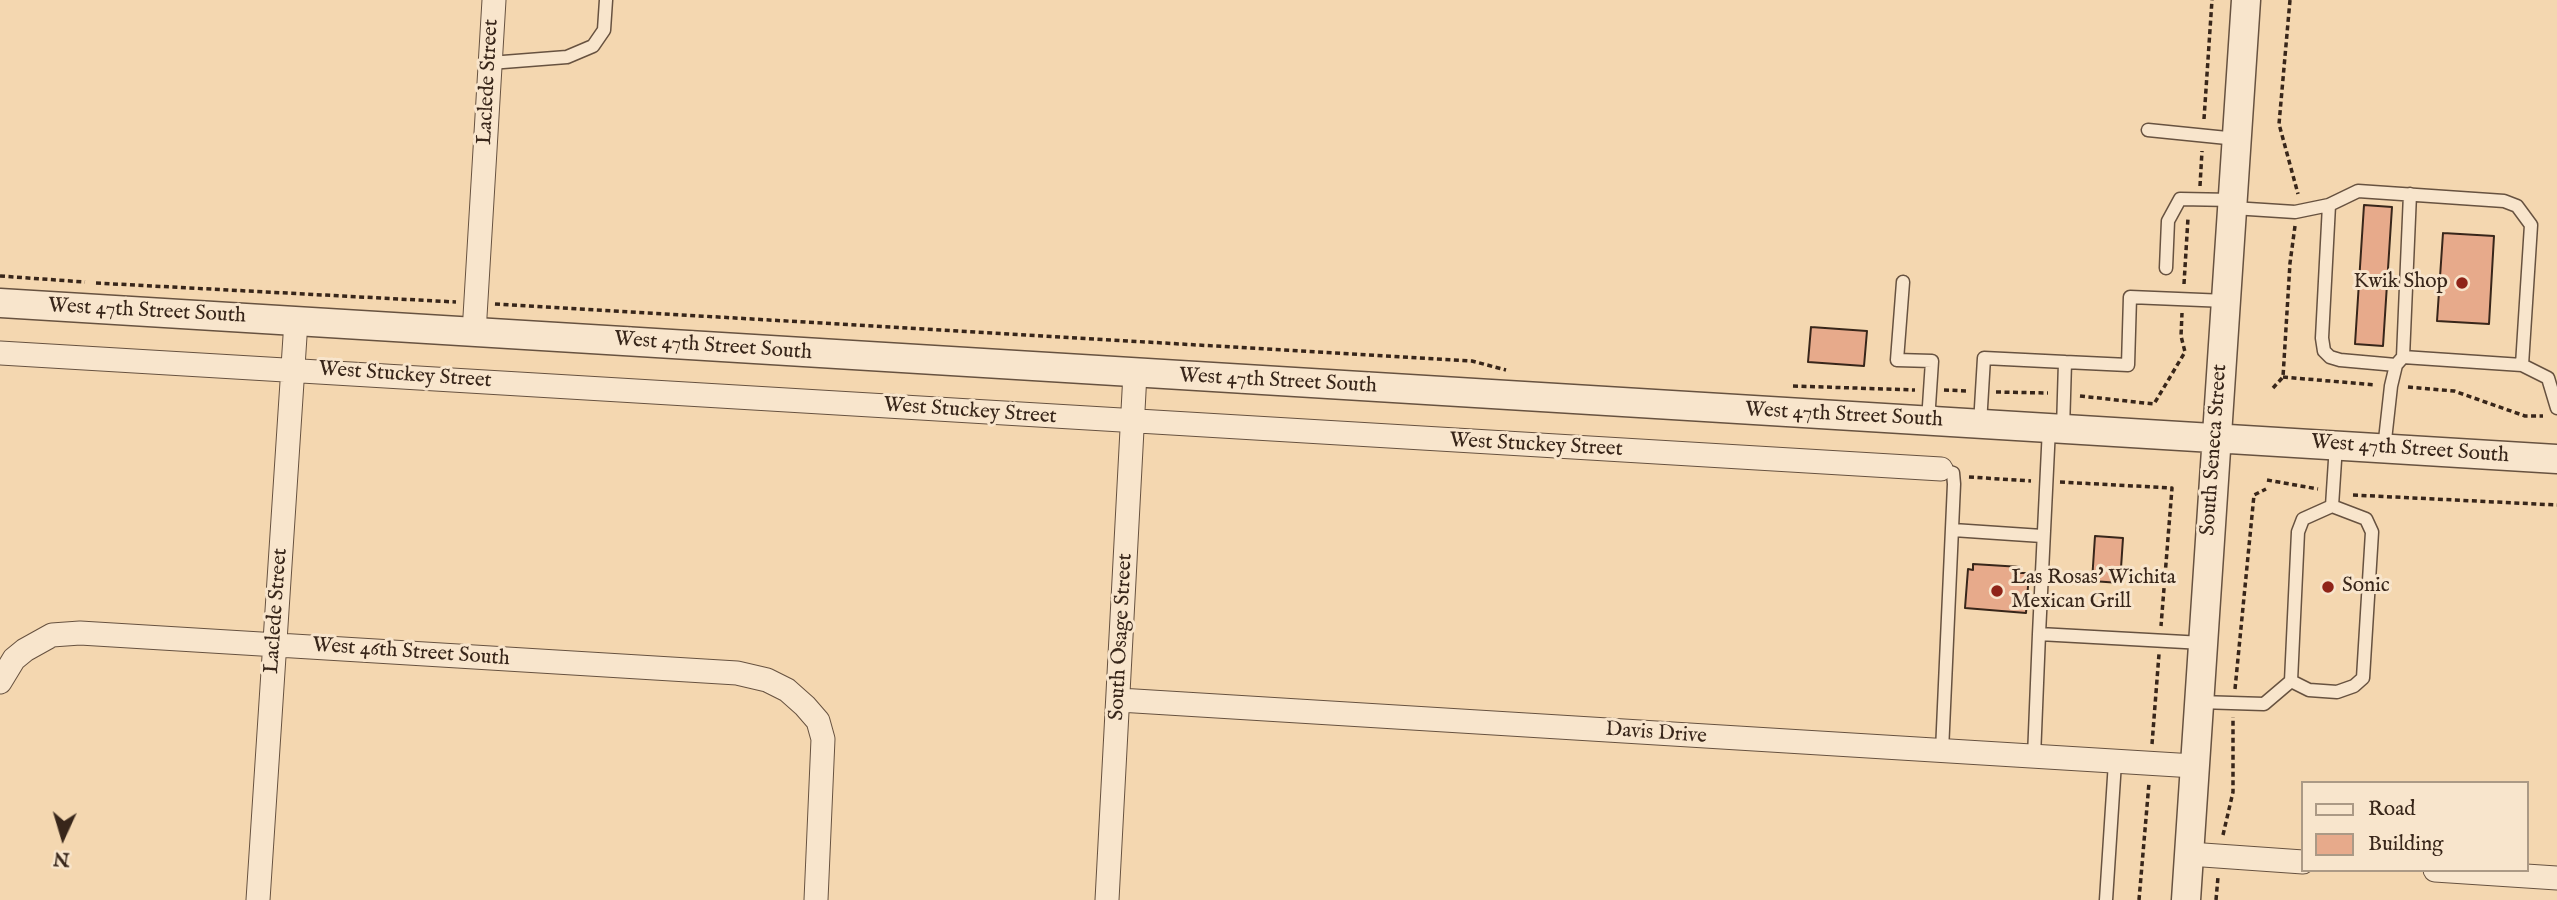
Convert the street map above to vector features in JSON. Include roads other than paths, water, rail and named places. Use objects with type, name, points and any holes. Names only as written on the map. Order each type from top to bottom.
[{"type":"street","name":"Laclede Street","points":[[474,332],[494,0]]},
{"type":"street","name":"South Seneca Street","points":[[2186,900],[2246,0]]},
{"type":"street","name":"West 47th Street South","points":[[0,303],[2557,459]]},
{"type":"street","name":"Laclede Street","points":[[258,900],[296,321]]},
{"type":"street","name":"West Stuckey Street","points":[[0,353],[1941,469]]},
{"type":"street","name":"South Osage Street","points":[[1107,900],[1135,373]]},
{"type":"street","name":"West 46th Street South","points":[[0,682],[13,659],[52,635],[80,633],[742,674],[767,680],[787,690],[806,706],[818,721],[823,739],[816,900]]},
{"type":"street","name":"Davis Drive","points":[[1119,700],[2194,766]]},
{"type":"street","points":[[2189,854],[2302,862]]},
{"type":"street","points":[[2466,872],[2557,878]]},
{"type":"lane","points":[[490,62],[567,57],[593,46],[604,30],[606,0]]},
{"type":"lane","points":[[2148,130],[2238,139]]},
{"type":"lane","points":[[2166,268],[2168,221],[2180,199],[2199,199],[2295,212],[2329,205],[2358,191],[2504,201],[2516,206],[2531,225],[2522,365]]},
{"type":"lane","points":[[2384,449],[2391,386],[2399,361],[2410,194]]},
{"type":"lane","points":[[2329,205],[2324,351],[2330,357],[2340,360],[2522,365],[2548,378],[2552,412]]},
{"type":"lane","points":[[1903,282],[1897,360],[1931,361],[1928,421]]},
{"type":"lane","points":[[1980,424],[1984,358],[2128,365],[2130,297],[2226,301]]},
{"type":"lane","points":[[2035,757],[2046,481],[2064,394],[2065,362]]},
{"type":"lane","points":[[2332,506],[2336,445]]},
{"type":"lane","points":[[1941,469],[1950,470],[1954,476],[1942,751]]},
{"type":"lane","points":[[2198,702],[2264,704],[2291,681],[2298,532],[2304,519],[2332,506],[2367,519],[2372,532],[2363,678],[2354,686],[2337,692],[2309,690],[2291,681]]},
{"type":"lane","points":[[1953,530],[2042,536]]},
{"type":"lane","points":[[2039,634],[2203,643]]},
{"type":"lane","points":[[2106,900],[2115,762]]},
{"type":"place","name":"Kwik Shop","points":[[2462,283]]},
{"type":"place","name":"Sonic","points":[[2328,587]]},
{"type":"place","name":"Las Rosas' Wichita Mexican Grill","points":[[1997,591]]}]
